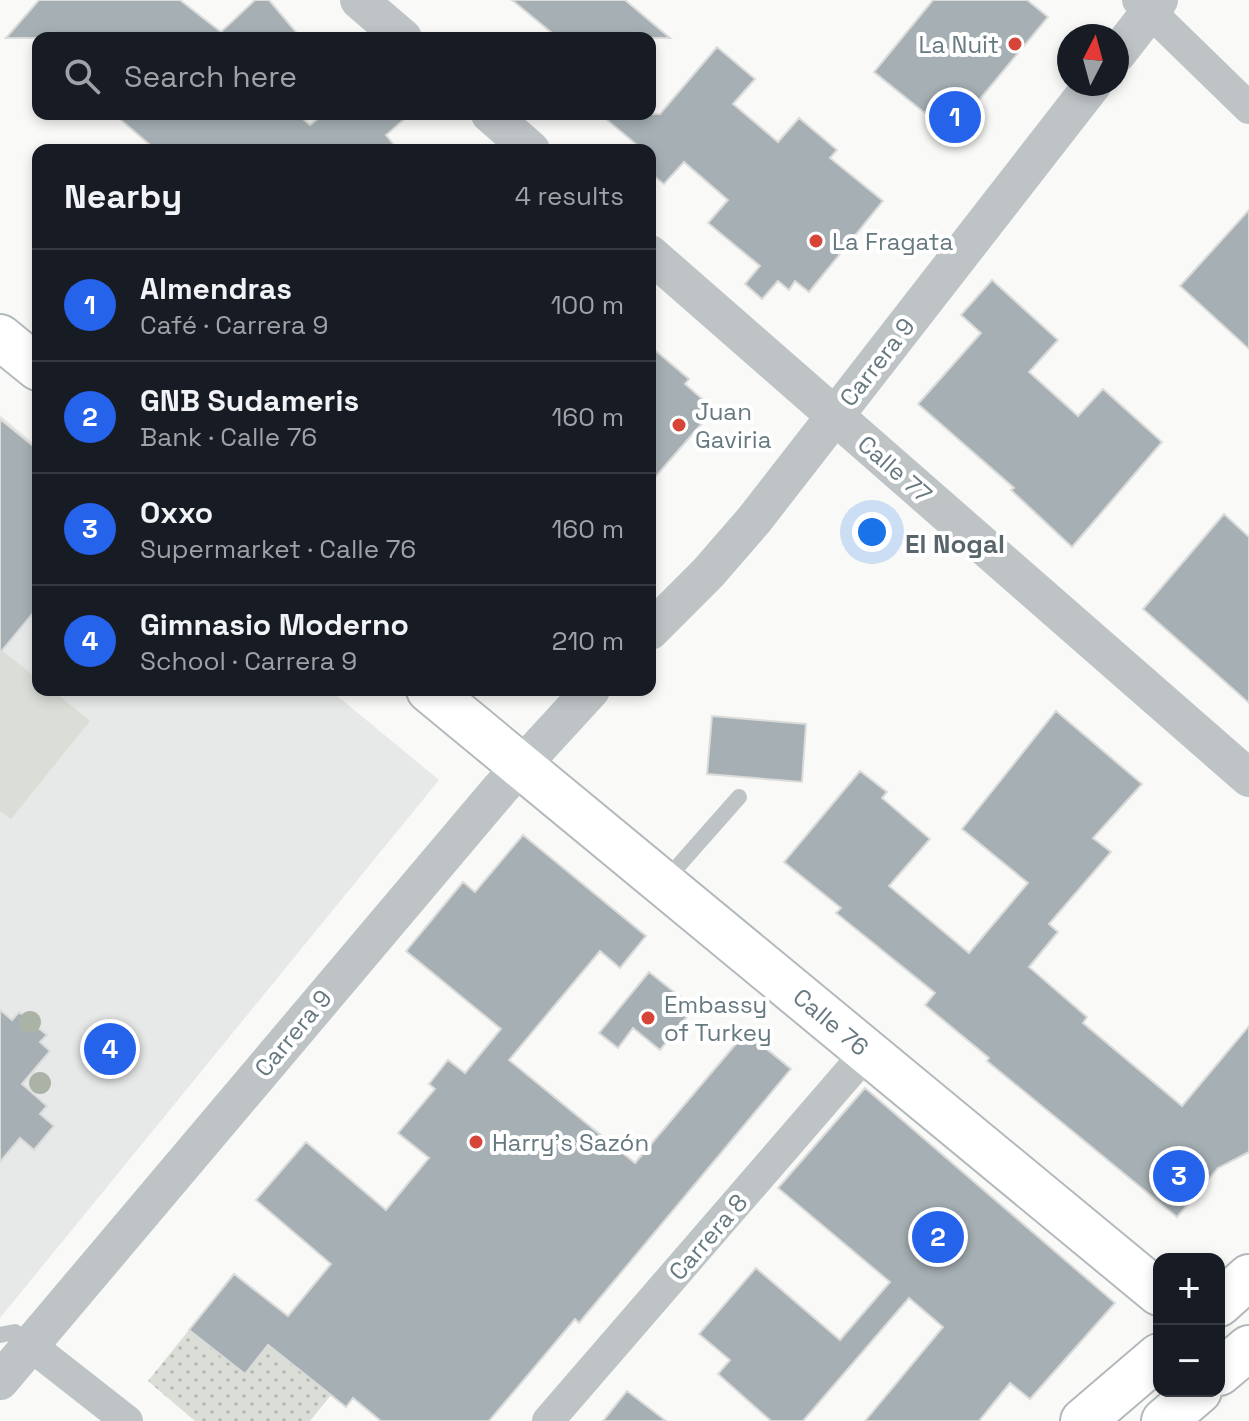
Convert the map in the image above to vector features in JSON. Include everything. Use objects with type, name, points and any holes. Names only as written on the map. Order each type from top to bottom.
[{"type":"main road","points":[[0,337],[32,363]]},
{"type":"main road","name":"Calle 76","points":[[436,696],[1153,1288]]},
{"type":"main road","points":[[1225,1299],[1249,1277]]},
{"type":"main road","points":[[1083,1421],[1153,1361]]},
{"type":"main road","points":[[1164,1421],[1192,1397]]},
{"type":"street","points":[[359,0],[396,32]]},
{"type":"street","points":[[1129,35],[1149,4],[1249,108]]},
{"type":"street","name":"Carrera 9","points":[[656,625],[708,573],[754,520],[1084,96]]},
{"type":"street","points":[[497,120],[524,144]]},
{"type":"street","name":"Calle 77","points":[[656,259],[1249,778]]},
{"type":"street","name":"Carrera 9","points":[[0,1381],[15,1340],[521,765],[585,696]]},
{"type":"street","name":"Carrera 8","points":[[548,1421],[867,1052]]},
{"type":"street","points":[[15,1340],[127,1421]]},
{"type":"lane","points":[[663,883],[739,797]]},
{"type":"shaded area","points":[[0,415],[32,442],[32,696],[337,696],[439,780],[0,1318]]},
{"type":"shaded area","points":[[0,649],[32,674],[32,696],[59,696],[90,721],[11,819],[0,811]]},
{"type":"shaded area","points":[[189,1330],[244,1374],[268,1345],[331,1395],[310,1421],[195,1421],[148,1381]]},
{"type":"building","points":[[39,0],[180,0],[221,32],[32,32],[32,38],[6,38]]},
{"type":"building","points":[[255,0],[269,0],[296,32],[221,32]]},
{"type":"building","points":[[512,0],[625,0],[670,38],[656,38],[656,32],[551,32]]},
{"type":"building","points":[[933,0],[1027,0],[1048,17],[951,134],[874,72]]},
{"type":"building","points":[[717,47],[755,79],[733,104],[778,142],[799,118],[837,150],[830,158],[883,201],[809,292],[795,281],[789,290],[778,281],[762,299],[745,284],[760,266],[708,223],[728,200],[684,162],[664,184],[656,178],[656,144],[636,144],[607,120],[656,120],[656,114],[660,114]]},
{"type":"building","points":[[121,120],[304,120],[310,125],[316,120],[403,120],[386,135],[393,144],[149,144]]},
{"type":"building","points":[[1249,210],[1249,349],[1180,286]]},
{"type":"building","points":[[992,280],[1058,340],[1029,372],[1078,416],[1103,389],[1162,442],[1072,547],[1011,490],[1014,488],[918,404],[981,333],[961,315]]},
{"type":"building","points":[[656,351],[689,379],[685,384],[709,405],[699,418],[703,422],[656,476]]},
{"type":"building","points":[[0,419],[32,445],[32,614],[0,653]]},
{"type":"building","points":[[1224,514],[1249,537],[1249,703],[1143,609]]},
{"type":"building","points":[[1056,711],[1142,784],[1093,838],[1111,852],[1049,924],[1058,932],[1029,967],[1087,1017],[1083,1023],[1182,1106],[1249,1026],[1249,1152],[1218,1168],[1177,1217],[987,1061],[989,1058],[925,1005],[935,993],[836,913],[841,908],[784,862],[860,771],[887,792],[882,798],[930,839],[889,886],[969,953],[1028,883],[962,829]]},
{"type":"building","points":[[712,716],[806,724],[802,782],[707,774]]},
{"type":"building","points":[[523,835],[646,936],[620,968],[600,951],[509,1060],[635,1163],[746,1032],[791,1069],[579,1323],[575,1319],[489,1421],[381,1421],[353,1398],[346,1407],[268,1345],[245,1374],[189,1330],[234,1274],[288,1316],[331,1264],[256,1200],[306,1142],[386,1210],[429,1158],[398,1133],[435,1089],[429,1084],[448,1060],[465,1073],[501,1029],[406,951],[463,882],[475,892]]},
{"type":"building","name":"Embassy of Turkey","points":[[649,972],[694,1008],[660,1050],[633,1028],[618,1048],[599,1033]]},
{"type":"building","points":[[0,1010],[12,1020],[19,1012],[47,1035],[40,1042],[50,1051],[22,1084],[47,1106],[40,1114],[54,1126],[34,1150],[20,1138],[0,1162]]},
{"type":"building","points":[[865,1088],[1115,1303],[1030,1399],[1010,1383],[979,1421],[865,1421],[943,1327],[909,1298],[803,1421],[771,1421],[718,1374],[730,1360],[699,1334],[756,1268],[840,1340],[890,1282],[778,1188]]},
{"type":"building","points":[[627,1391],[666,1421],[603,1421]]},
{"type":"place","name":"La Nuit","points":[[1015,44]]},
{"type":"place","name":"Almendras","points":[[955,117]]},
{"type":"place","name":"La Fragata","points":[[816,241]]},
{"type":"place","name":"Juan Gaviria","points":[[679,425]]},
{"type":"place","name":"Embassy of Turkey","points":[[648,1018]]},
{"type":"place","name":"Gimnasio Moderno","points":[[110,1049]]},
{"type":"place","name":"Harry's Sazón","points":[[476,1142]]},
{"type":"place","name":"Oxxo","points":[[1179,1176]]},
{"type":"place","name":"GNB Sudameris","points":[[938,1237]]},
{"type":"district","name":"El Nogal","points":[[955,544]]}]
